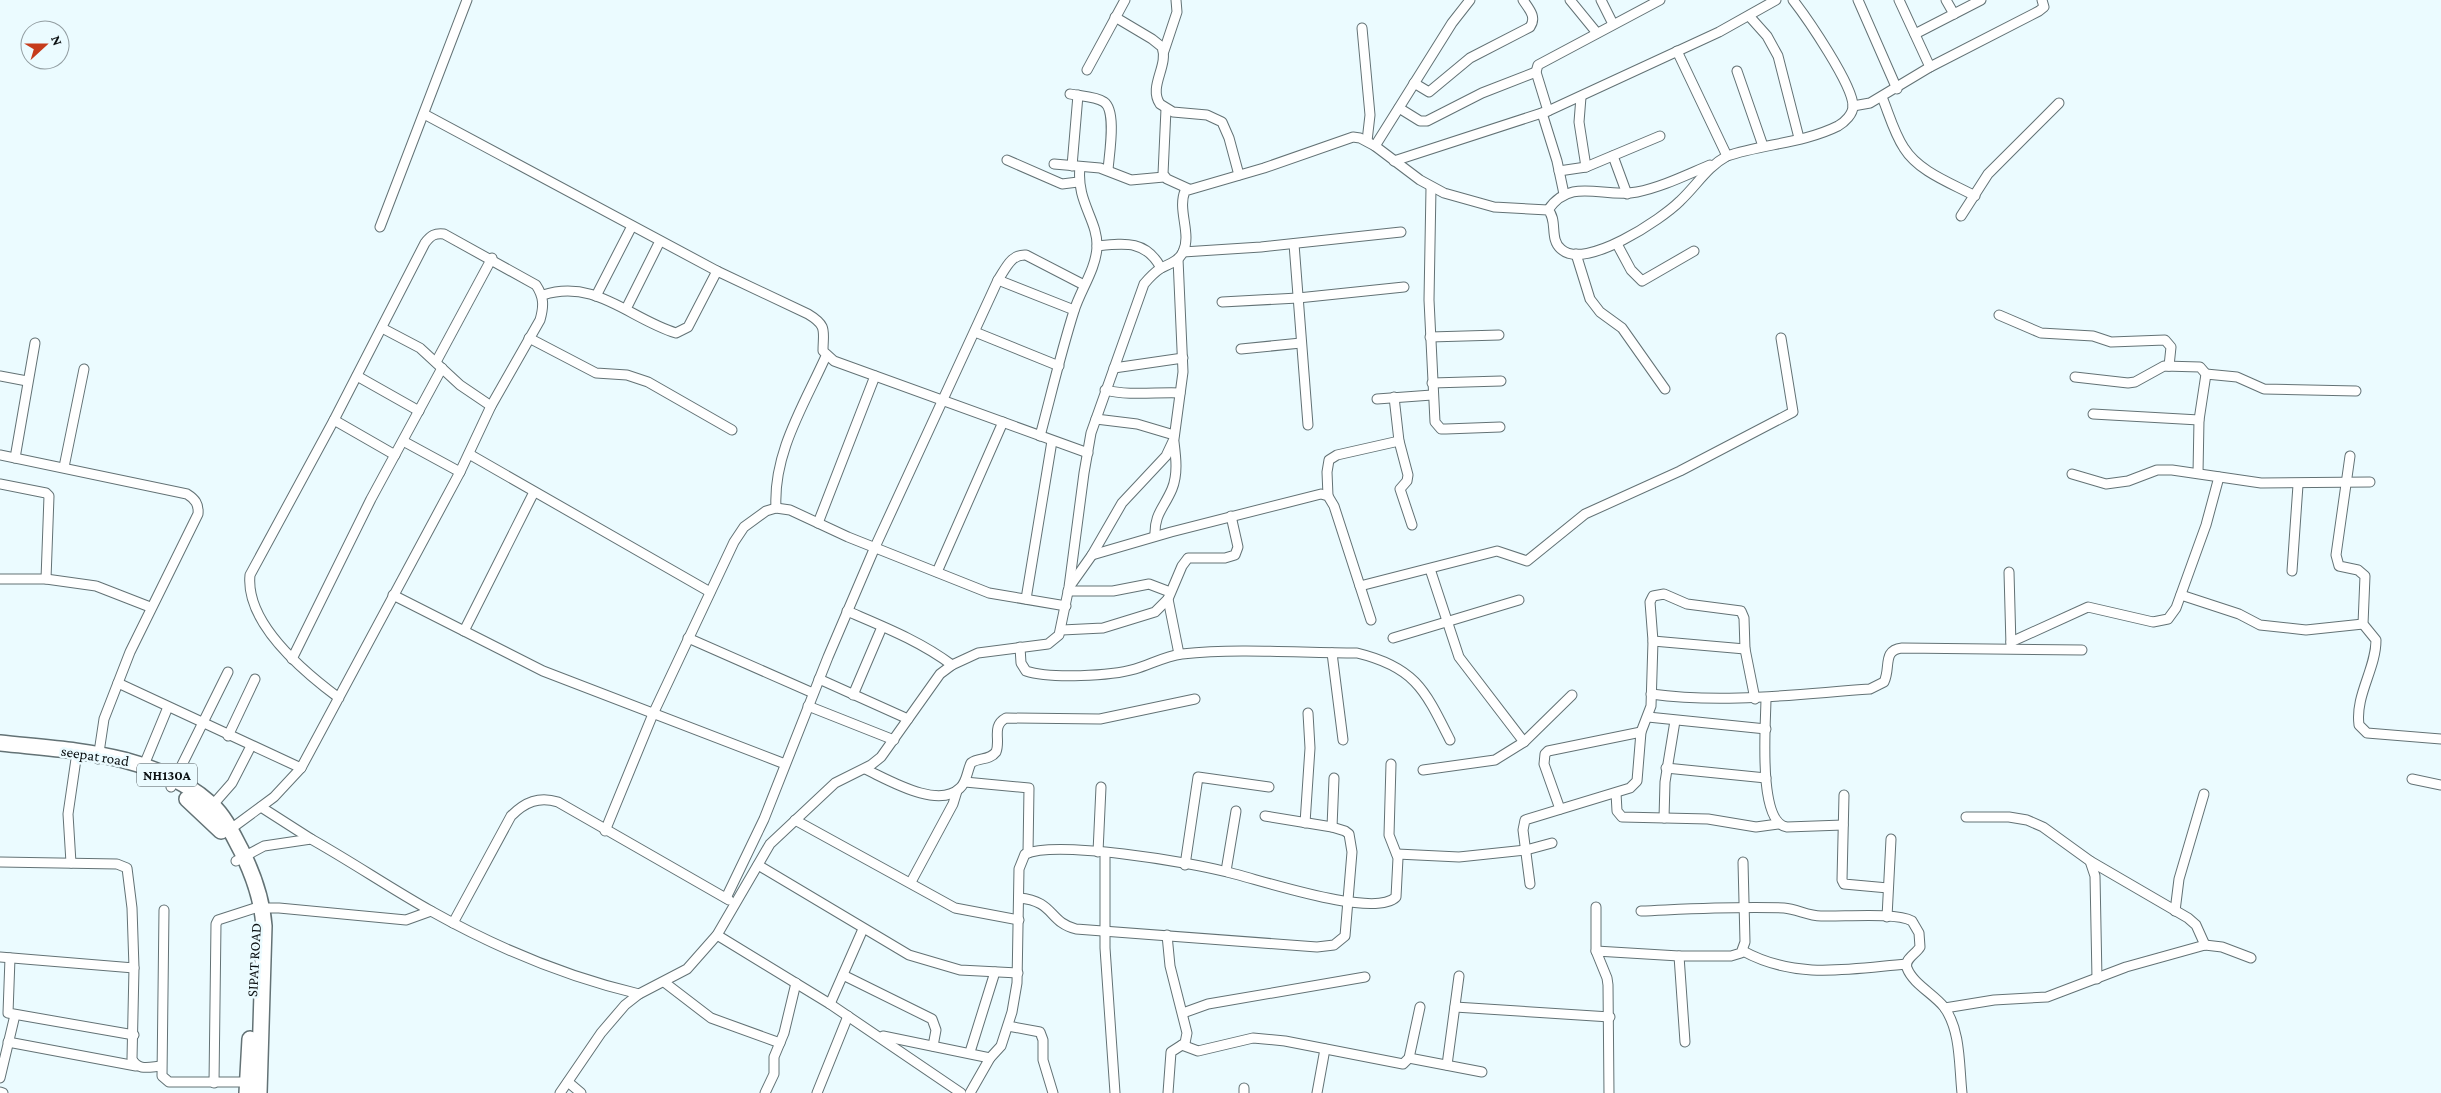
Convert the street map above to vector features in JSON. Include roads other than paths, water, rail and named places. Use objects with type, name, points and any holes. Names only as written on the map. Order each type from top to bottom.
[{"type":"highway","name":"seepat road","points":[[0,743],[144,765],[173,783],[209,810],[227,831]]},
{"type":"highway","name":"seepat road","points":[[0,749],[76,759],[98,758],[173,783]]},
{"type":"highway","name":"SIPAT ROAD","points":[[227,831],[259,909],[251,1090]]},
{"type":"street","points":[[380,227],[467,0]]},
{"type":"street","points":[[1087,70],[1125,0]]},
{"type":"street","points":[[1176,0],[1177,12],[1164,51],[1156,92],[1157,100],[1166,109],[1207,115],[1222,122],[1229,138],[1238,175]]},
{"type":"street","points":[[1375,146],[1414,83],[1470,0]]},
{"type":"street","points":[[1414,83],[1429,92],[1470,58],[1530,27],[1534,21],[1533,16],[1523,0]]},
{"type":"street","points":[[1570,0],[1597,33]]},
{"type":"street","points":[[1601,0],[1613,24]]},
{"type":"street","points":[[1564,194],[1536,72],[1541,62],[1597,33],[1646,3],[1660,0]]},
{"type":"street","points":[[1394,161],[1545,112],[1750,17],[1776,0]]},
{"type":"street","points":[[1548,210],[1554,200],[1564,194],[1582,191],[1627,194],[1660,185],[1727,156],[1838,126],[1849,117],[1853,106],[1835,63],[1810,22],[1793,0]]},
{"type":"street","points":[[1858,0],[1897,89]]},
{"type":"street","points":[[1898,0],[1930,67]]},
{"type":"street","points":[[1946,0],[1954,14]]},
{"type":"street","points":[[1915,34],[1981,0]]},
{"type":"street","points":[[1853,106],[1864,106],[1882,97],[1930,67],[2039,11],[2044,7],[2042,0]]},
{"type":"street","points":[[1115,17],[1158,42],[1164,51]]},
{"type":"street","points":[[1750,17],[1767,36],[1778,56],[1799,138]]},
{"type":"street","points":[[1362,28],[1370,114],[1367,140]]},
{"type":"street","points":[[1677,51],[1727,156]]},
{"type":"street","points":[[1737,71],[1763,146]]},
{"type":"street","points":[[1399,108],[1420,122],[1427,121],[1482,93],[1536,72]]},
{"type":"street","points":[[1040,436],[1074,310],[1095,258],[1097,246],[1078,182],[1074,94],[1102,100],[1108,107],[1111,130],[1108,170]]},
{"type":"street","points":[[1581,96],[1578,122],[1586,167]]},
{"type":"street","points":[[1882,97],[1903,147],[1912,158],[1922,167],[1975,196]]},
{"type":"street","points":[[1961,216],[1988,174],[2059,103]]},
{"type":"street","points":[[1164,177],[1166,109]]},
{"type":"street","points":[[424,114],[717,271],[818,320],[824,329],[823,351],[826,356],[875,376],[1088,454]]},
{"type":"street","points":[[1559,171],[1586,167],[1660,136]]},
{"type":"street","points":[[1155,536],[1156,518],[1174,482],[1176,460],[1174,437],[1183,358],[1181,256],[1183,196],[1185,191],[1345,138],[1360,138],[1367,140],[1431,188],[1494,207],[1548,210]]},
{"type":"street","points":[[1613,156],[1627,194]]},
{"type":"street","points":[[1007,160],[1053,181],[1071,184],[1078,182]]},
{"type":"street","points":[[1548,210],[1552,218],[1556,242],[1565,252],[1576,254],[1596,251],[1617,244],[1647,226],[1680,201],[1714,163]]},
{"type":"street","points":[[1054,164],[1108,170],[1131,180],[1164,177],[1189,189]]},
{"type":"street","points":[[1431,188],[1428,250],[1432,395],[1435,422],[1441,429],[1500,427]]},
{"type":"street","points":[[596,296],[632,226]]},
{"type":"street","points":[[560,1093],[601,1033],[624,1005],[639,994],[686,969],[717,935],[770,844],[835,783],[847,775],[865,769],[882,757],[940,674],[952,665],[978,654],[1048,644],[1054,641],[1062,630],[1088,454],[1096,419],[1144,284],[1161,268],[1181,256],[1401,232]]},
{"type":"street","points":[[227,831],[274,798],[301,768],[339,698],[393,595],[460,472],[491,406],[529,338],[543,308],[543,295],[536,285],[492,258],[444,234],[437,233],[430,237],[250,575],[249,586],[262,618],[274,638],[292,659],[339,698]]},
{"type":"street","points":[[626,309],[660,241]]},
{"type":"street","points":[[1097,246],[1122,243],[1134,244],[1152,254],[1161,268]]},
{"type":"street","points":[[1294,244],[1300,343],[1308,425]]},
{"type":"street","points":[[1617,244],[1631,270],[1642,281],[1694,251]]},
{"type":"street","points":[[1576,254],[1590,299],[1600,312],[1622,328],[1665,389]]},
{"type":"street","points":[[726,898],[764,820],[813,693],[875,547],[998,280],[1014,256],[1026,255],[1084,285]]},
{"type":"street","points":[[292,659],[419,410],[492,258]]},
{"type":"street","points":[[543,295],[559,290],[573,290],[596,296],[668,330],[682,332],[694,318],[717,271]]},
{"type":"street","points":[[998,280],[1074,310]]},
{"type":"street","points":[[1222,302],[1298,298],[1404,287]]},
{"type":"street","points":[[1999,315],[2041,333],[2093,336],[2111,342],[2165,340],[2171,347],[2169,366]]},
{"type":"street","points":[[382,328],[420,348],[460,386],[491,406]]},
{"type":"street","points":[[975,332],[1059,366]]},
{"type":"street","points":[[1430,337],[1499,335]]},
{"type":"street","points":[[529,338],[596,373],[627,375],[648,382],[732,430]]},
{"type":"street","points":[[1360,586],[1497,551],[1527,561],[1585,514],[1680,471],[1793,412],[1781,338]]},
{"type":"street","points":[[15,458],[35,343]]},
{"type":"street","points":[[1241,349],[1300,343]]},
{"type":"street","points":[[776,508],[776,486],[780,460],[826,356]]},
{"type":"street","points":[[1114,368],[1183,358]]},
{"type":"street","points":[[2075,377],[2135,382],[2156,369],[2169,366],[2200,367],[2206,374],[2237,376],[2264,389],[2356,391]]},
{"type":"street","points":[[64,467],[84,369]]},
{"type":"street","points":[[2198,473],[2200,420],[2206,374]]},
{"type":"street","points":[[0,376],[27,381]]},
{"type":"street","points":[[357,376],[419,410]]},
{"type":"street","points":[[818,523],[875,376]]},
{"type":"street","points":[[1432,383],[1500,381]]},
{"type":"street","points":[[1105,390],[1130,394],[1151,392],[1180,393]]},
{"type":"street","points":[[1377,398],[1432,395]]},
{"type":"street","points":[[1394,397],[1399,441],[1408,479],[1400,488],[1412,524]]},
{"type":"street","points":[[2093,414],[2200,420]]},
{"type":"street","points":[[1096,419],[1137,424],[1174,437]]},
{"type":"street","points":[[334,420],[395,454]]},
{"type":"street","points":[[937,572],[1003,422]]},
{"type":"street","points":[[1069,589],[1092,555],[1122,503],[1166,456],[1174,437]]},
{"type":"street","points":[[403,441],[460,472]]},
{"type":"street","points":[[1026,599],[1052,441]]},
{"type":"street","points":[[1371,620],[1334,506],[1328,496],[1327,472],[1329,460],[1337,455],[1399,441]]},
{"type":"street","points":[[469,454],[710,592]]},
{"type":"street","points":[[0,455],[187,494],[195,501],[198,514],[150,607],[104,719],[98,758]]},
{"type":"street","points":[[2350,456],[2336,555],[2339,566],[2358,570],[2365,576],[2363,624],[2374,636],[2376,644],[2360,700],[2358,714],[2361,729],[2367,733],[2441,738]]},
{"type":"street","points":[[2072,474],[2106,484],[2128,480],[2156,470],[2198,473],[2261,484],[2298,485],[2370,482]]},
{"type":"street","points":[[2011,645],[2088,607],[2153,622],[2164,621],[2172,616],[2206,526],[2219,477]]},
{"type":"street","points":[[0,484],[46,493],[49,497],[46,579]]},
{"type":"street","points":[[2292,572],[2298,485]]},
{"type":"street","points":[[464,631],[534,492]]},
{"type":"street","points":[[1092,555],[1155,536],[1313,495],[1328,496]]},
{"type":"street","points":[[605,831],[652,714],[734,542],[744,527],[766,511],[776,508],[790,510],[989,593],[1066,606]]},
{"type":"street","points":[[1062,630],[1103,628],[1155,612],[1169,595],[1182,566],[1188,558],[1225,558],[1235,555],[1238,548],[1231,516]]},
{"type":"street","points":[[1430,569],[1459,657],[1470,674],[1524,742]]},
{"type":"street","points":[[2009,572],[2011,645]]},
{"type":"street","points":[[0,579],[46,579],[96,586],[150,607]]},
{"type":"street","points":[[1069,589],[1113,591],[1149,584],[1169,595]]},
{"type":"street","points":[[1530,884],[1523,830],[1525,820],[1634,786],[1637,781],[1641,732],[1648,717],[1651,694],[1653,641],[1650,602],[1653,596],[1658,594],[1693,605],[1741,611],[1744,618],[1746,649],[1755,699]]},
{"type":"street","points":[[393,595],[543,671],[785,764]]},
{"type":"street","points":[[1169,595],[1179,654]]},
{"type":"street","points":[[2180,595],[2239,614],[2260,625],[2306,630],[2363,624]]},
{"type":"street","points":[[1393,638],[1519,600]]},
{"type":"street","points":[[847,611],[922,645],[952,665]]},
{"type":"street","points":[[853,694],[882,626]]},
{"type":"street","points":[[688,638],[813,693]]},
{"type":"street","points":[[1653,641],[1746,649]]},
{"type":"street","points":[[1651,694],[1696,700],[1755,699],[1876,688],[1884,682],[1888,655],[1896,648],[2011,645],[2082,650]]},
{"type":"street","points":[[1020,647],[1023,667],[1026,671],[1034,674],[1062,675],[1126,671],[1179,654],[1216,651],[1357,653],[1379,658],[1412,678],[1423,689],[1450,740]]},
{"type":"street","points":[[1332,653],[1342,740]]},
{"type":"street","points":[[173,783],[204,724],[228,672]]},
{"type":"street","points":[[228,736],[255,679]]},
{"type":"street","points":[[819,679],[908,719]]},
{"type":"street","points":[[118,683],[228,736],[301,768]]},
{"type":"street","points":[[1423,770],[1485,763],[1504,755],[1524,742],[1572,695]]},
{"type":"street","points":[[1766,698],[1767,797],[1778,824]]},
{"type":"street","points":[[911,882],[953,804],[957,791],[964,782],[971,763],[978,759],[989,758],[996,752],[997,728],[1001,721],[1006,718],[1100,719],[1196,699]]},
{"type":"street","points":[[808,706],[894,740]]},
{"type":"street","points":[[144,765],[168,707]]},
{"type":"street","points":[[1305,823],[1310,748],[1308,713]]},
{"type":"street","points":[[1648,717],[1766,729]]},
{"type":"street","points":[[1664,818],[1666,768],[1675,721]]},
{"type":"street","points":[[1560,808],[1544,764],[1545,754],[1548,751],[1641,732]]},
{"type":"street","points":[[209,810],[232,783],[251,746]]},
{"type":"street","points":[[71,863],[68,814],[76,759]]},
{"type":"street","points":[[970,1093],[990,1058],[1001,1046],[1012,1012],[1018,973],[1019,869],[1020,861],[1028,853],[1042,850],[1101,853],[1185,864],[1226,871],[1347,902],[1382,903],[1396,897],[1397,854],[1389,835],[1391,764]]},
{"type":"street","points":[[1666,768],[1766,778]]},
{"type":"street","points":[[865,769],[916,792],[935,795],[957,791]]},
{"type":"street","points":[[1185,864],[1198,777],[1269,787]]},
{"type":"street","points":[[1332,827],[1334,778]]},
{"type":"street","points":[[2412,779],[2441,785]]},
{"type":"street","points":[[964,782],[1029,788],[1028,853]]},
{"type":"street","points":[[1101,787],[1101,853],[1115,1092],[1105,1093]]},
{"type":"street","points":[[1616,792],[1617,811],[1622,817],[1708,819],[1756,827],[1778,824],[1787,827],[1843,825]]},
{"type":"street","points":[[2176,911],[2179,879],[2204,794]]},
{"type":"street","points":[[1844,795],[1841,874],[1844,884],[1888,888]]},
{"type":"street","points":[[452,923],[507,822],[521,806],[532,800],[548,799],[558,802],[605,831],[736,904]]},
{"type":"street","points":[[261,807],[310,839],[452,923],[555,969],[597,984],[639,994]]},
{"type":"street","points":[[1226,871],[1236,811]]},
{"type":"street","points":[[1019,898],[1039,901],[1069,927],[1317,947],[1334,945],[1345,936],[1352,842],[1345,831],[1332,827],[1264,816]]},
{"type":"street","points":[[1966,817],[1992,816],[2027,820],[2050,832],[2090,861],[2176,911],[2196,925],[2205,945]]},
{"type":"street","points":[[795,820],[911,882],[955,908],[1019,920]]},
{"type":"street","points":[[240,859],[277,843],[310,839]]},
{"type":"street","points":[[1887,917],[1891,839]]},
{"type":"street","points":[[1397,854],[1459,857],[1526,850],[1552,843]]},
{"type":"street","points":[[2090,861],[2095,876],[2097,979]]},
{"type":"street","points":[[0,862],[120,864],[126,868],[132,908],[134,968],[132,1059],[136,1066]]},
{"type":"street","points":[[1743,862],[1743,951]]},
{"type":"street","points":[[758,864],[909,955],[960,970],[1018,973]]},
{"type":"street","points":[[1596,907],[1597,959],[1607,978],[1610,1017],[1609,1093]]},
{"type":"street","points":[[1596,951],[1680,956],[1731,956],[1743,951],[1767,963],[1796,969],[1824,971],[1906,964],[1920,947],[1916,925],[1908,918],[1818,916],[1800,910],[1744,907],[1641,911]]},
{"type":"street","points":[[214,1083],[216,922],[221,918],[259,909],[278,908],[406,920],[431,911]]},
{"type":"street","points":[[164,910],[162,1076],[169,1082],[214,1083],[251,1090]]},
{"type":"street","points":[[830,1004],[863,929]]},
{"type":"street","points":[[717,935],[830,1004],[961,1093]]},
{"type":"street","points":[[1166,935],[1170,966],[1187,1033],[1186,1040],[1182,1045],[1171,1052],[1168,1093]]},
{"type":"street","points":[[1945,1008],[1994,1000],[2047,997],[2126,967],[2205,945],[2222,947],[2251,958]]},
{"type":"street","points":[[1680,956],[1685,1042]]},
{"type":"street","points":[[134,968],[5,958],[8,1013],[134,1035]]},
{"type":"street","points":[[1906,964],[1911,976],[1945,1008],[1954,1031],[1962,1093]]},
{"type":"street","points":[[970,1052],[995,972]]},
{"type":"street","points":[[843,975],[932,1019],[936,1030],[933,1046]]},
{"type":"street","points":[[1448,1066],[1459,976]]},
{"type":"street","points":[[1182,1013],[1208,1004],[1364,977]]},
{"type":"street","points":[[664,982],[711,1018],[780,1042]]},
{"type":"street","points":[[765,1093],[772,1082],[774,1057],[796,983]]},
{"type":"street","points":[[1455,1007],[1610,1017]]},
{"type":"street","points":[[1182,1045],[1198,1051],[1253,1038],[1285,1041],[1400,1064],[1407,1062],[1409,1058],[1420,1008]]},
{"type":"street","points":[[0,1078],[15,1015]]},
{"type":"street","points":[[817,1093],[848,1016]]},
{"type":"street","points":[[1008,1026],[1040,1032],[1043,1036],[1043,1060],[1053,1093]]},
{"type":"street","points":[[876,1035],[970,1052],[990,1058]]},
{"type":"street","points":[[8,1042],[136,1066],[161,1066]]},
{"type":"street","points":[[1317,1093],[1325,1049]]},
{"type":"street","points":[[1409,1058],[1482,1072]]},
{"type":"street","points":[[568,1082],[581,1093]]}]
